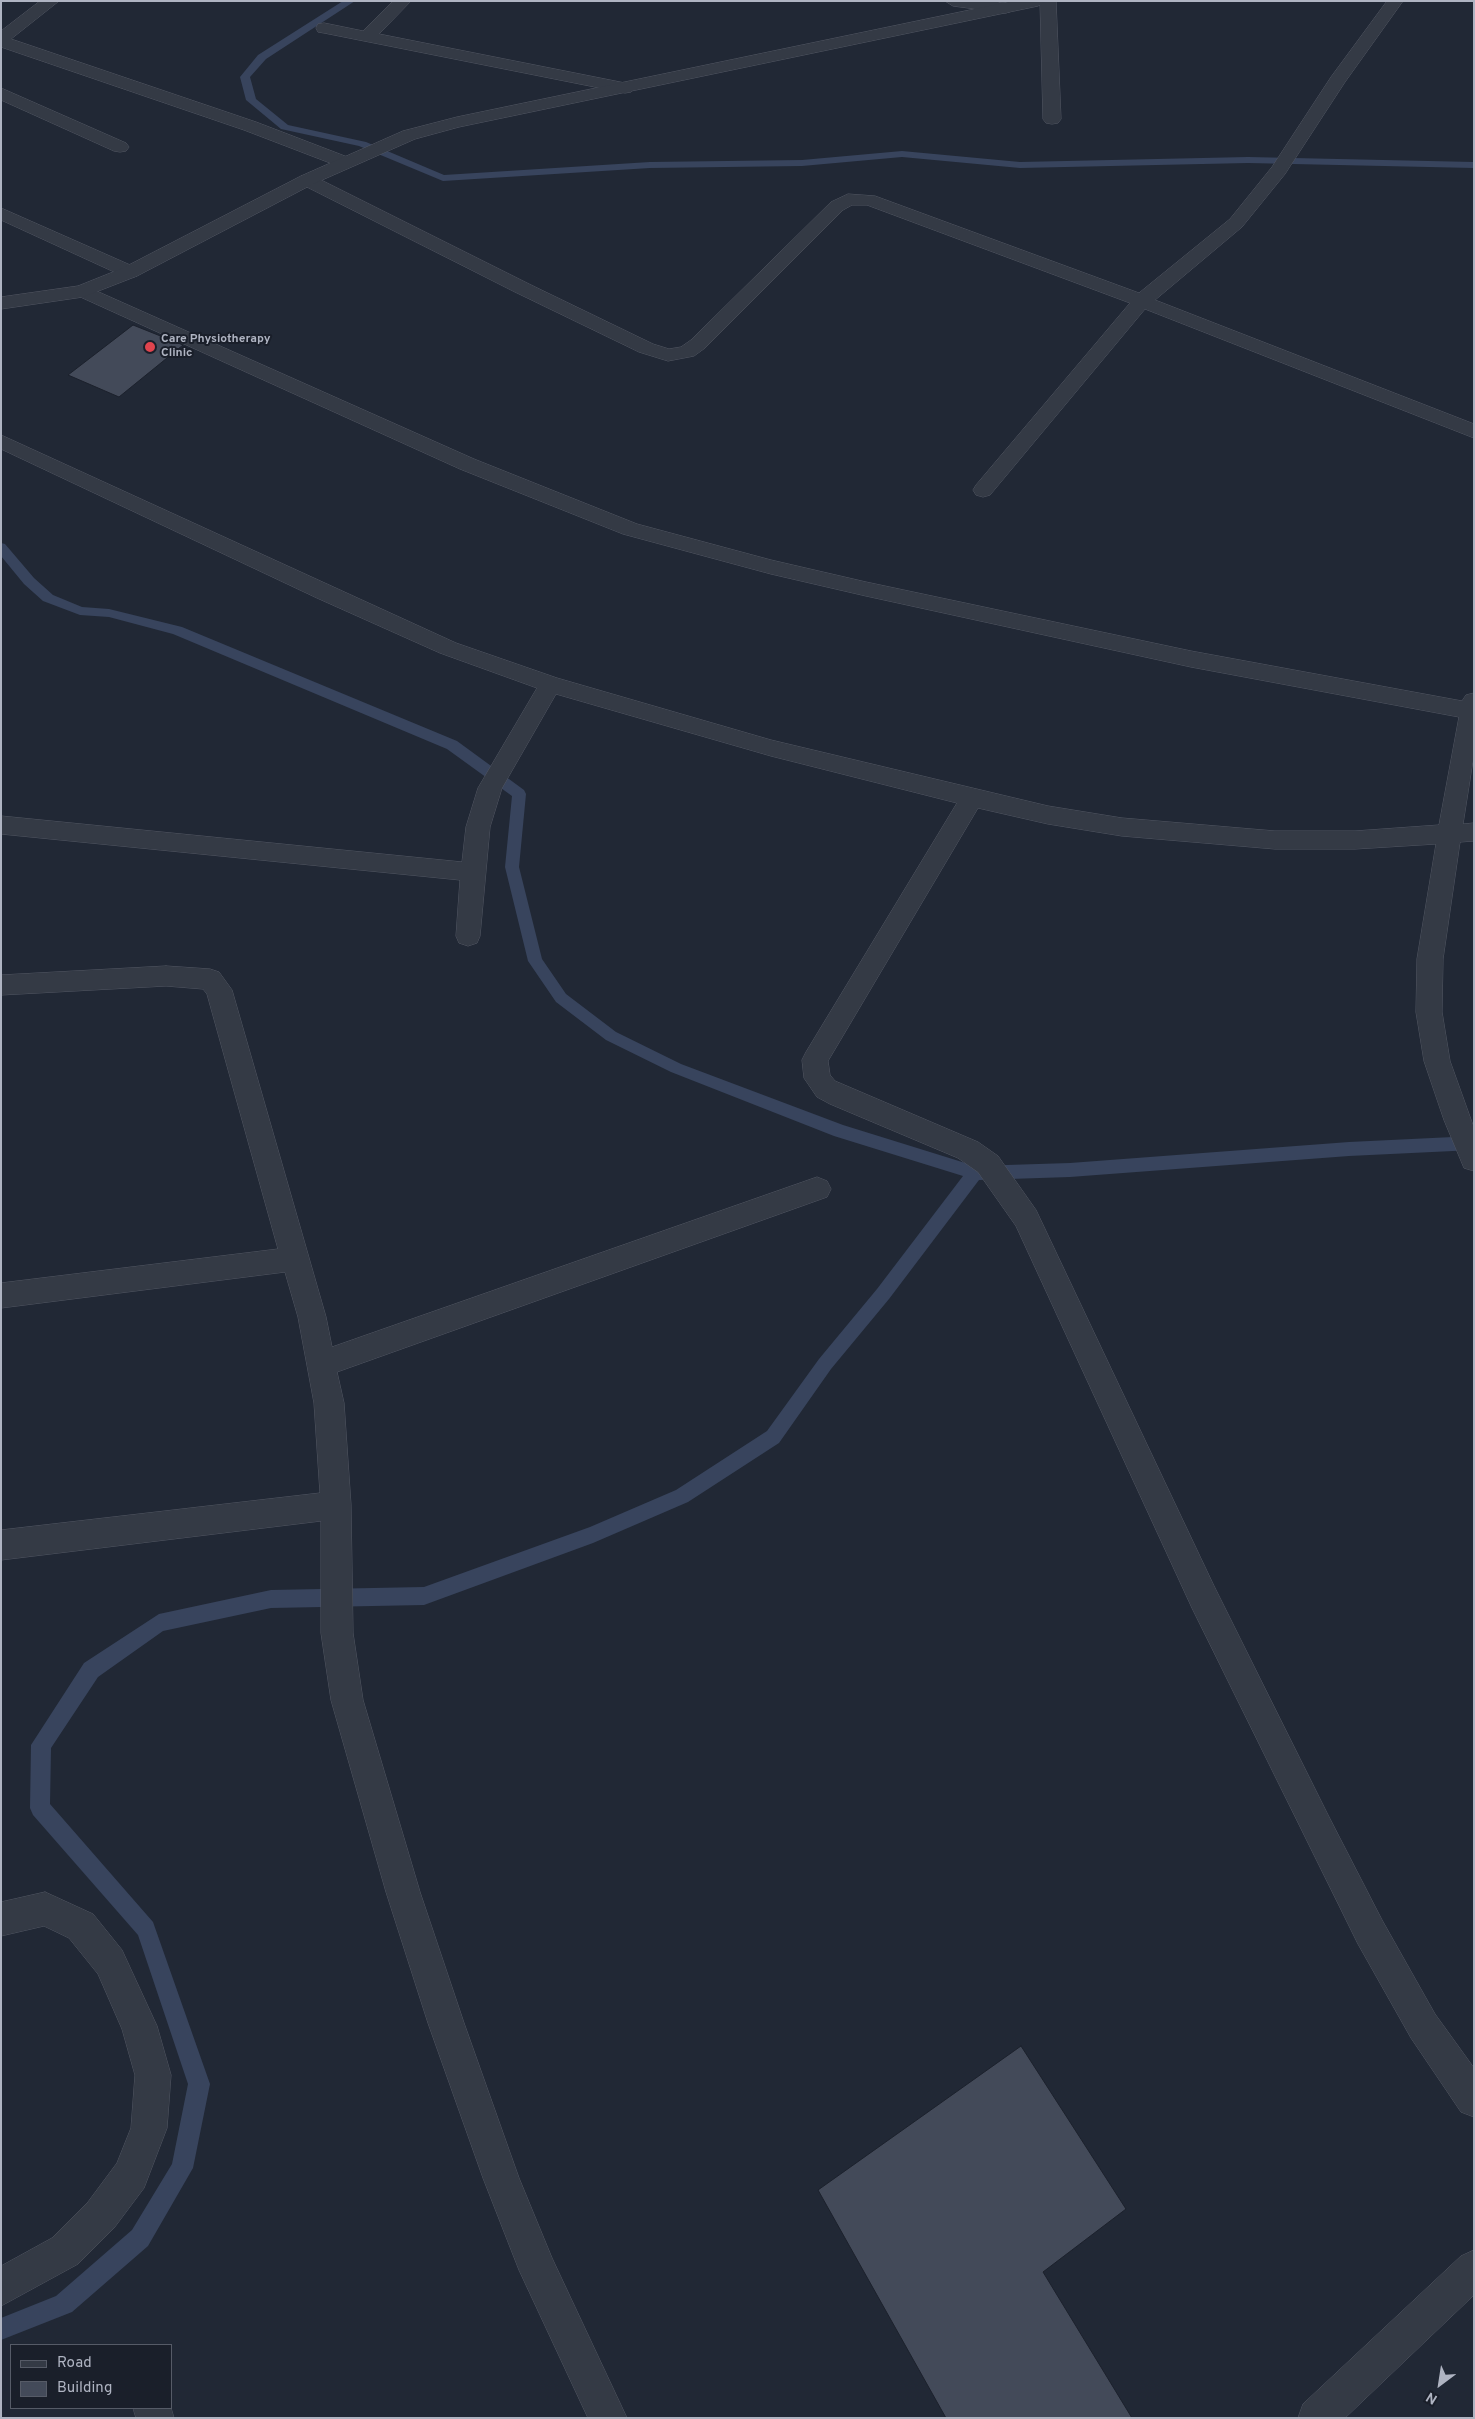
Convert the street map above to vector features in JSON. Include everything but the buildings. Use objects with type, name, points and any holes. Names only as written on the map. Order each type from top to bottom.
[{"type":"street","points":[[1,40],[50,1]]},
{"type":"street","points":[[367,36],[403,1]]},
{"type":"street","points":[[953,1],[1006,8]]},
{"type":"street","points":[[1,302],[51,298],[83,291],[130,272],[307,180],[408,135],[457,122],[1038,1]]},
{"type":"street","points":[[1048,1],[1052,119]]},
{"type":"street","points":[[983,490],[1142,301],[1236,223],[1292,152],[1337,81],[1395,1]]},
{"type":"street","points":[[324,28],[625,88]]},
{"type":"street","points":[[1,40],[250,126],[344,162]]},
{"type":"street","points":[[1,93],[120,147]]},
{"type":"street","points":[[307,180],[522,288],[646,348],[668,355],[687,352],[698,344],[837,206],[848,199],[869,200],[1271,350],[1474,432]]},
{"type":"street","points":[[1,213],[130,272]]},
{"type":"street","points":[[83,291],[467,464],[630,529],[762,565],[1191,659],[1472,706],[1462,833],[1430,959],[1429,1012],[1437,1061],[1457,1120],[1474,1160]]},
{"type":"street","points":[[1,441],[448,648],[550,684],[771,748],[972,798],[1048,815],[1122,827],[1198,835],[1275,840],[1355,840],[1462,833]]},
{"type":"street","points":[[468,936],[472,872],[478,827],[490,788],[550,684]]},
{"type":"street","points":[[972,798],[815,1060],[817,1078],[826,1088],[839,1096],[968,1150],[988,1164],[1026,1218],[1203,1597],[1365,1923],[1423,2026],[1474,2099]]},
{"type":"street","points":[[1,825],[472,872]]},
{"type":"street","points":[[1,985],[166,976],[210,979],[220,990],[296,1259],[322,1364],[329,1403],[336,1517],[337,1633],[347,1700],[403,1892],[446,2023],[501,2178],[538,2270],[608,2418]]},
{"type":"street","points":[[322,1364],[817,1189]]},
{"type":"street","points":[[1,1296],[296,1259]]},
{"type":"street","points":[[1,1545],[336,1517]]},
{"type":"street","points":[[1,1919],[45,1909],[81,1926],[110,1962],[139,2026],[153,2074],[148,2128],[131,2175],[101,2214],[65,2251],[1,2287]]},
{"type":"street","points":[[1317,2418],[1474,2269]]},
{"type":"waterway","points":[[350,1],[262,57],[245,77],[251,100],[285,127],[362,144],[443,178],[650,165],[802,163],[902,154],[1020,165],[1248,160],[1474,165]]},
{"type":"waterway","points":[[1,547],[29,581],[48,598],[80,611],[109,613],[177,630],[452,745],[519,794],[512,867],[524,923],[535,961],[561,998],[611,1036],[676,1068],[840,1131],[975,1173]]},
{"type":"waterway","points":[[975,1173],[1070,1170],[1349,1149],[1474,1143]]},
{"type":"waterway","points":[[1,2329],[64,2304],[140,2238],[182,2168],[199,2084],[146,1929],[40,1808],[41,1745],[91,1670],[159,1623],[271,1599],[424,1596],[593,1534],[682,1496],[773,1437],[825,1364],[883,1294],[975,1173]]},
{"type":"place","name":"Care Physiotherapy Clinic","points":[[150,347]]}]
